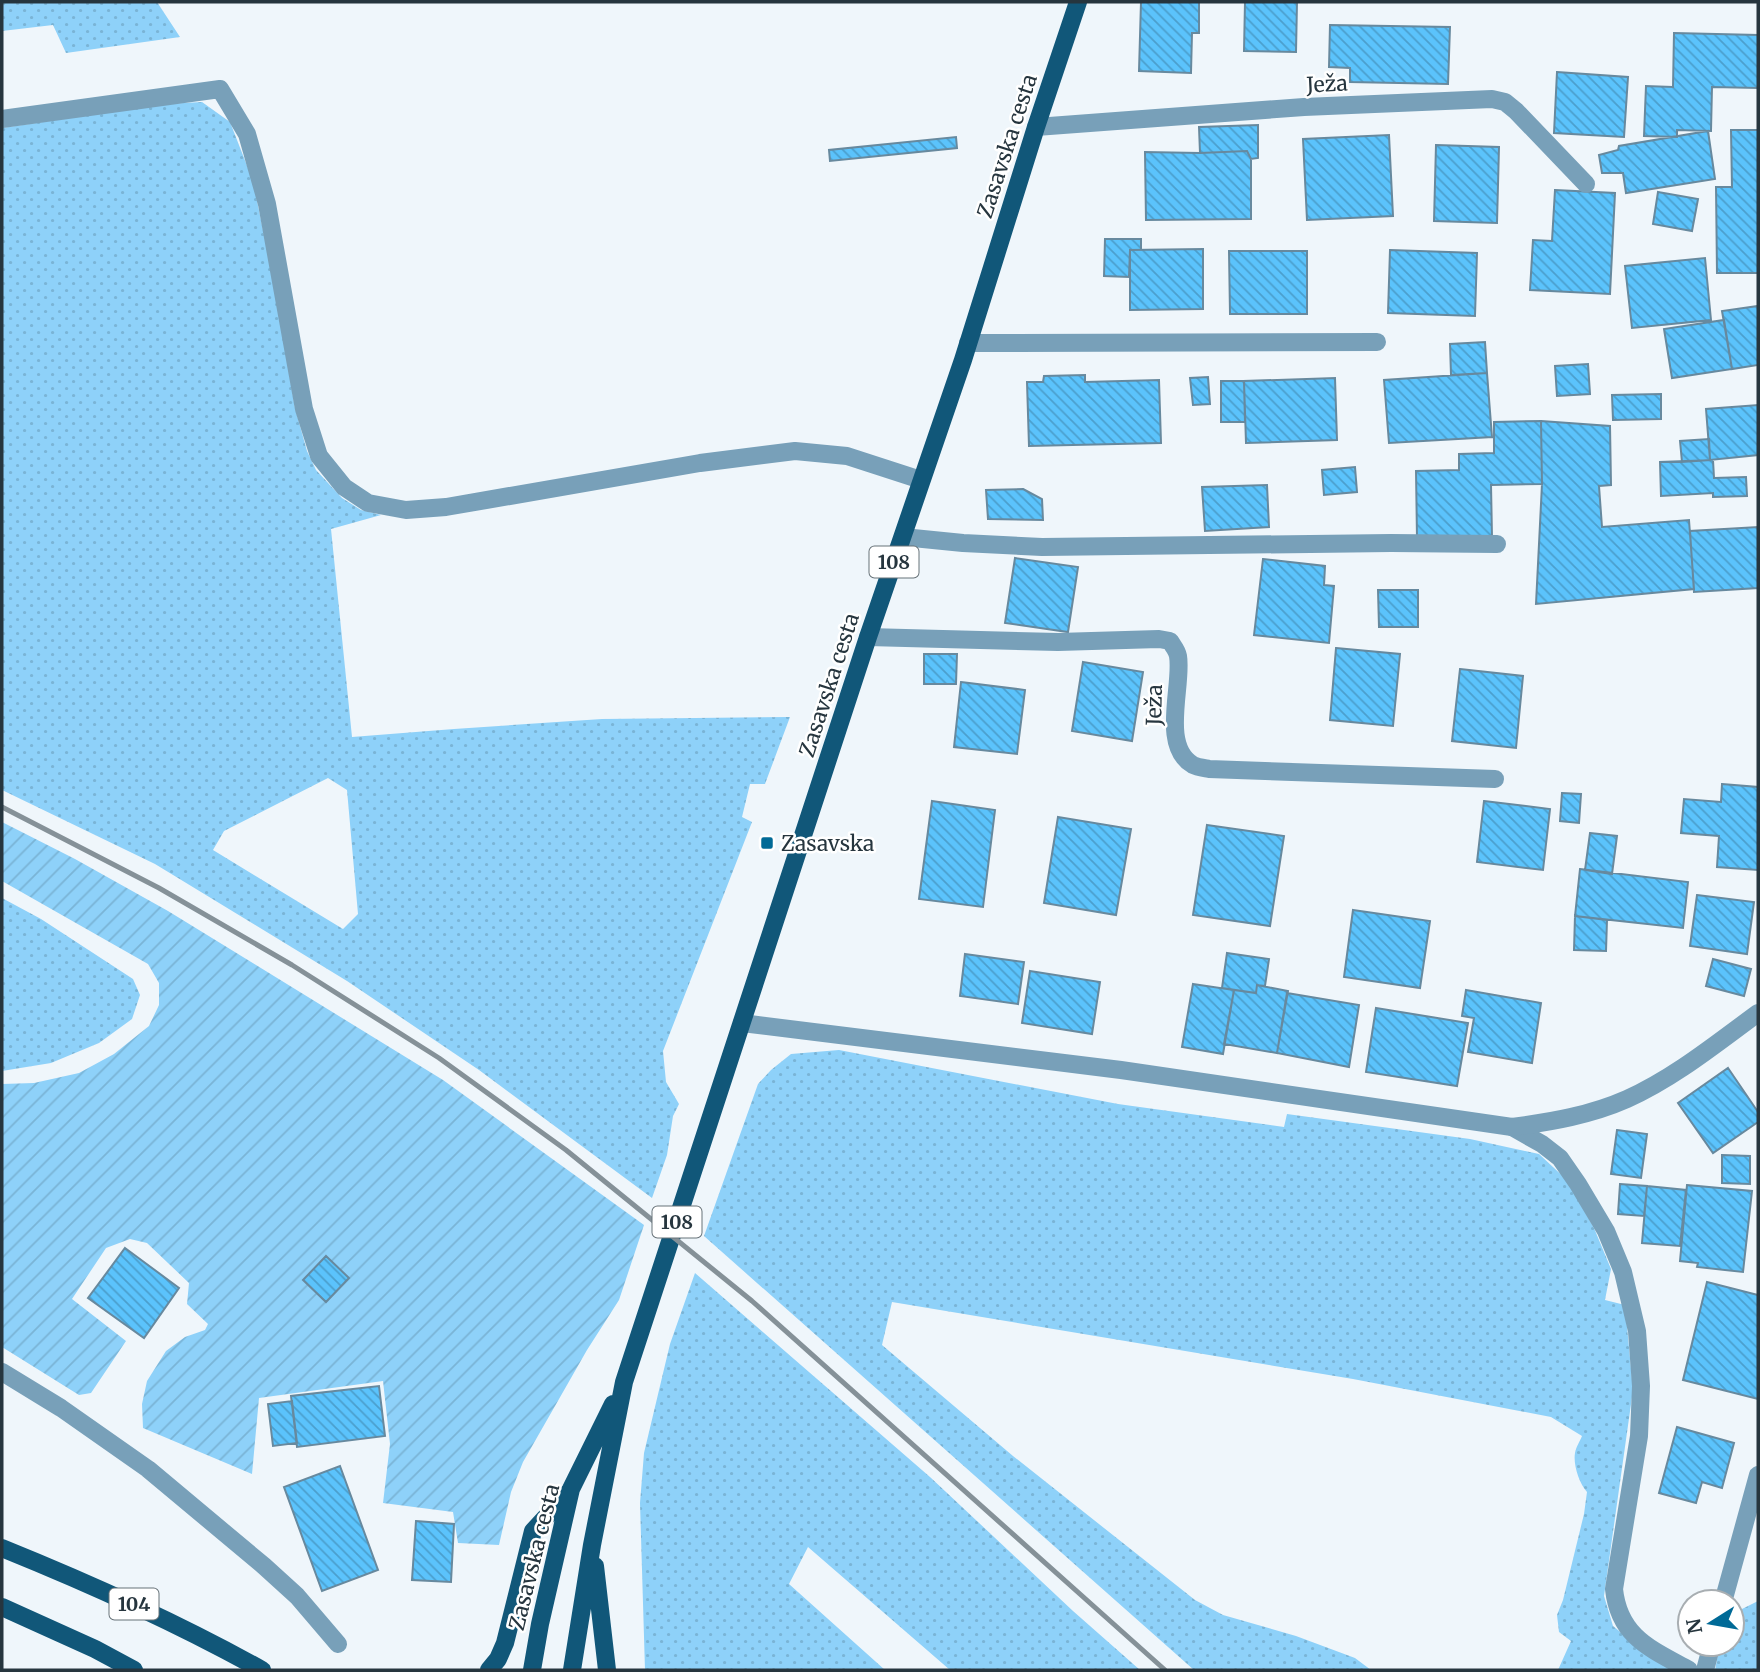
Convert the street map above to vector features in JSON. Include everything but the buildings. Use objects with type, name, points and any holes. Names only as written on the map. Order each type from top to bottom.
[{"type":"main road","name":"Zasavska cesta","points":[[572,1670],[592,1545],[624,1382],[1078,2]]},
{"type":"main road","name":"Zasavska cesta","points":[[532,1670],[571,1489],[624,1382]]},
{"type":"main road","points":[[489,1670],[498,1659],[505,1643],[533,1531],[571,1489]]},
{"type":"main road","points":[[592,1545],[607,1670]]},
{"type":"main road","name":"104","points":[[2,1548],[138,1606],[262,1670]]},
{"type":"main road","points":[[2,1607],[134,1670]]},
{"type":"street","points":[[2,119],[220,89],[247,134],[267,204],[304,409],[319,456],[344,487],[368,503],[406,510],[446,508],[700,463],[795,451],[847,456],[921,480]]},
{"type":"street","name":"Ježa","points":[[1036,127],[1304,107],[1492,99],[1505,102],[1516,111],[1586,184]]},
{"type":"street","points":[[968,343],[1377,342]]},
{"type":"street","points":[[903,537],[1042,547],[1497,544]]},
{"type":"street","name":"Ježa","points":[[868,637],[1058,642],[1170,641],[1177,653],[1174,726],[1184,756],[1193,765],[1209,769],[1495,779]]},
{"type":"street","points":[[742,1023],[1121,1070],[1512,1128],[1593,1111],[1627,1099],[1693,1060],[1758,1013]]},
{"type":"street","points":[[1512,1128],[1542,1144],[1560,1158],[1606,1231],[1623,1272],[1637,1331],[1641,1386],[1639,1436],[1614,1589],[1616,1603],[1626,1626],[1637,1638],[1689,1670]]},
{"type":"street","points":[[2,1372],[61,1408],[148,1469],[264,1566],[297,1597],[338,1644]]},
{"type":"street","points":[[1727,1588],[1758,1475]]},
{"type":"shaded area","points":[[2,2],[157,2],[180,37],[66,53],[53,25],[2,31]]},
{"type":"shaded area","points":[[202,102],[230,122],[253,181],[295,408],[307,451],[316,470],[342,498],[361,510],[381,515],[331,529],[352,737],[602,719],[790,717],[765,784],[750,784],[742,817],[752,822],[663,1051],[666,1082],[679,1104],[673,1116],[667,1155],[652,1198],[479,1070],[347,981],[155,864],[2,790],[2,128],[165,104]],"holes":[[[328,778],[347,790],[358,914],[343,929],[213,850],[224,831]]]},
{"type":"shaded area","points":[[2,822],[168,911],[443,1080],[644,1225],[619,1300],[523,1462],[511,1492],[499,1545],[458,1543],[453,1512],[383,1503],[390,1444],[383,1381],[259,1398],[252,1474],[143,1428],[142,1404],[147,1381],[166,1351],[185,1337],[205,1330],[208,1324],[187,1304],[189,1283],[147,1243],[130,1239],[106,1248],[72,1299],[126,1341],[91,1393],[79,1395],[2,1347],[2,1084],[34,1083],[79,1073],[114,1054],[149,1026],[159,1005],[159,983],[148,964],[2,881]]},
{"type":"shaded area","points":[[2,898],[41,919],[133,979],[140,995],[132,1019],[99,1043],[51,1063],[2,1071]]},
{"type":"shaded area","points":[[839,1050],[1118,1104],[1284,1127],[1287,1114],[1470,1139],[1539,1154],[1567,1180],[1594,1228],[1611,1269],[1605,1300],[1625,1305],[1633,1390],[1604,1596],[1613,1626],[1672,1670],[1558,1670],[1571,1641],[1559,1632],[1557,1615],[1584,1514],[1587,1492],[1579,1479],[1575,1462],[1582,1436],[1551,1417],[1353,1379],[892,1302],[882,1345],[1013,1456],[1195,1600],[1223,1615],[1296,1636],[1355,1658],[1371,1670],[1194,1670],[704,1236],[758,1084],[791,1054]]},
{"type":"shaded area","points":[[695,1273],[930,1477],[1140,1670],[950,1670],[808,1547],[789,1584],[885,1670],[645,1670],[640,1503],[644,1453],[670,1344]]},
{"type":"shaded area","points":[[1758,1601],[1758,1670],[1715,1670],[1717,1658],[1746,1658],[1746,1607]]},
{"type":"railway","points":[[2,807],[159,888],[292,965],[439,1058],[566,1150],[752,1301],[1165,1670]]},
{"type":"place","name":"Zasavska","points":[[767,843]]}]
